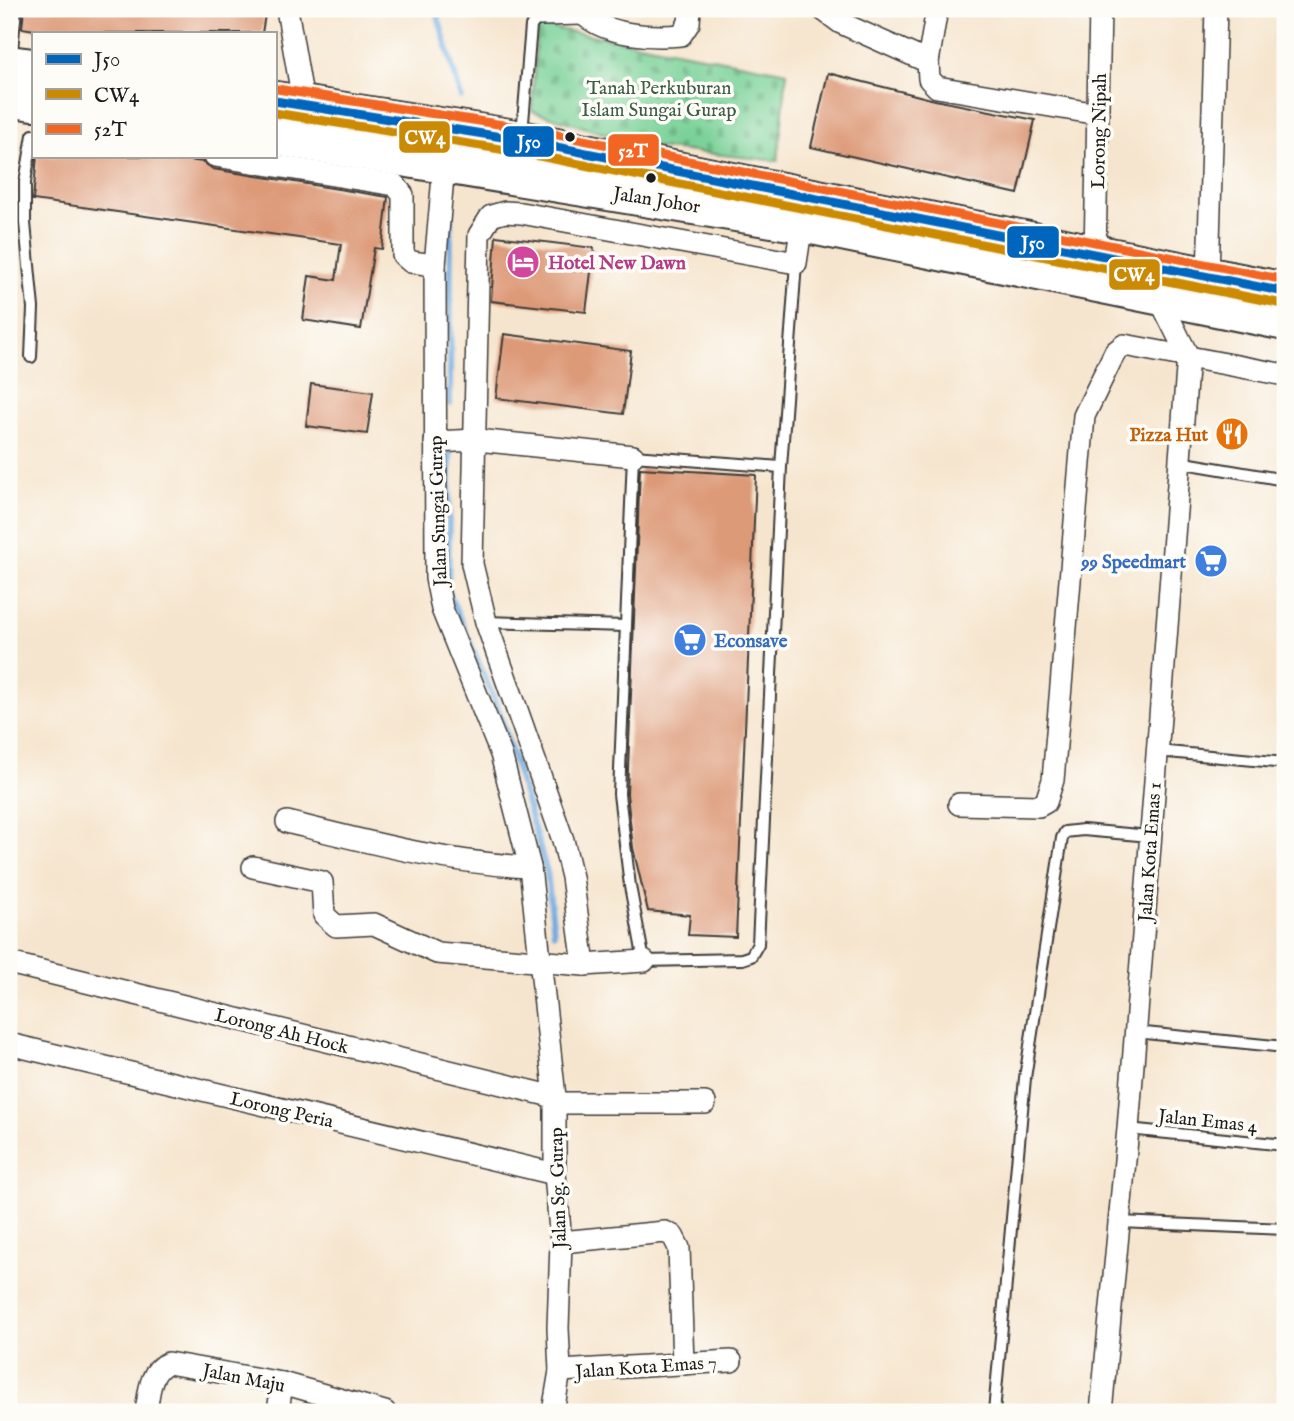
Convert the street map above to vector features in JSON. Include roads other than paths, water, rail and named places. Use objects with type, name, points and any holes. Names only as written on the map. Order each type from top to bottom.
[{"type":"highway","points":[[15,74],[32,100]]},
{"type":"highway","name":"Jalan Johor","points":[[290,121],[445,145],[1159,298],[1285,321]]},
{"type":"highway","name":"Jalan Johor","points":[[445,145],[521,140],[1285,292]]},
{"type":"street","points":[[287,9],[290,121]]},
{"type":"street","points":[[540,15],[589,11],[592,23],[619,31],[662,37],[681,35],[689,23],[690,9]]},
{"type":"street","points":[[822,9],[841,23],[928,62]]},
{"type":"street","points":[[937,9],[928,62],[929,79],[937,86],[1048,108],[1098,114]]},
{"type":"street","name":"Lorong Nipah","points":[[1096,253],[1100,9]]},
{"type":"street","points":[[1208,276],[1216,9]]},
{"type":"street","name":"Jalan Sungai Gurap","points":[[445,145],[435,265],[436,578],[442,609],[501,754],[530,867],[542,963]]},
{"type":"street","points":[[227,158],[395,185],[403,195],[403,255],[411,262],[435,265]]},
{"type":"street","points":[[584,965],[572,877],[563,840],[486,622],[472,564],[477,440],[479,236],[491,216],[505,212],[521,213],[796,263],[802,223]]},
{"type":"street","points":[[1159,298],[1188,356]]},
{"type":"street","points":[[959,804],[1039,806],[1046,802],[1054,780],[1086,406],[1119,347],[1124,345],[1285,375]]},
{"type":"street","name":"Jalan Kota Emas 1","points":[[1101,1412],[1128,1129],[1188,356]]},
{"type":"street","points":[[435,442],[477,440],[634,456]]},
{"type":"street","points":[[287,822],[435,858],[477,865],[530,867]]},
{"type":"street","points":[[253,867],[322,882],[324,915],[336,926],[374,924],[437,953],[584,965],[643,961]]},
{"type":"street","name":"Lorong Ah Hock","points":[[9,963],[555,1100],[705,1104]]},
{"type":"street","name":"Jalan Sg. Gurap","points":[[542,963],[555,1100],[555,1174],[561,1242],[558,1328],[560,1371],[554,1412]]},
{"type":"street","name":"Lorong Peria","points":[[9,1044],[555,1174]]},
{"type":"street","points":[[561,1242],[665,1232],[673,1236],[679,1248],[683,1364]]},
{"type":"street","name":"Jalan Kota Emas 7","points":[[560,1371],[731,1361]]},
{"type":"street","name":"Jalan Maju","points":[[146,1412],[152,1381],[158,1369],[168,1363],[282,1383],[378,1411]]},
{"type":"street","points":[[278,1412],[282,1383]]},
{"type":"lane","points":[[15,74],[16,9]]},
{"type":"lane","points":[[521,140],[531,26],[540,15]]},
{"type":"lane","points":[[31,357],[33,308],[25,182],[32,141]]},
{"type":"lane","points":[[781,467],[634,456],[619,794],[630,886],[643,961],[742,960],[751,956],[758,944],[781,467],[796,263]]},
{"type":"lane","points":[[1179,462],[1285,480]]},
{"type":"lane","points":[[486,622],[626,626]]},
{"type":"lane","points":[[1157,751],[1285,762]]},
{"type":"lane","points":[[994,1412],[1025,1078],[1062,838],[1065,832],[1083,830],[1150,836]]},
{"type":"lane","points":[[1135,1032],[1285,1047]]},
{"type":"lane","name":"Jalan Emas 4","points":[[1128,1129],[1285,1145]]},
{"type":"lane","points":[[1119,1222],[1285,1229]]},
{"type":"waterway","points":[[436,9],[461,97]]},
{"type":"waterway","points":[[450,404],[451,203]]},
{"type":"waterway","points":[[450,445],[448,591],[500,713],[547,872],[554,933]]},
{"type":"place","name":"Hotel New Dawn","points":[[523,262]]},
{"type":"place","name":"Pizza Hut","points":[[1232,434]]},
{"type":"place","name":"99 Speedmart","points":[[1211,561]]},
{"type":"place","name":"Econsave","points":[[690,640]]},
{"type":"park label","name":"Tanah Perkuburan Islam Sungai Gurap","points":[[659,98]]}]
